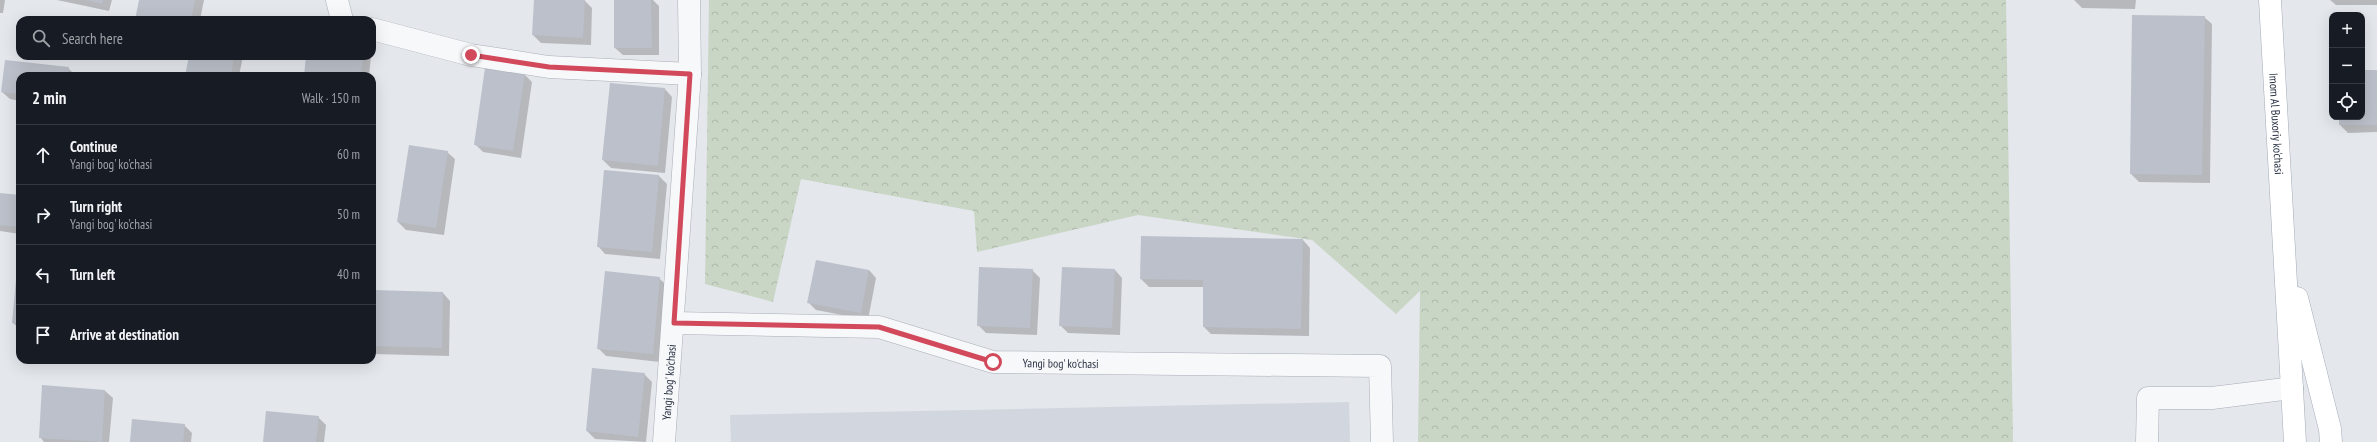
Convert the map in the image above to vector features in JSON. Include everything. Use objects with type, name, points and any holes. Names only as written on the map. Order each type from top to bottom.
[{"type":"main road","name":"Imom Al Buxoriy ko'chasi","points":[[2270,0],[2295,442]]},
{"type":"main road","name":"Imom Al Buxoriy ko'chasi","points":[[2284,248],[2330,429],[2331,442]]},
{"type":"street","points":[[337,0],[341,16]]},
{"type":"street","name":"Yangi bog' ko'chasi","points":[[664,442],[674,323],[690,74],[689,0]]},
{"type":"street","points":[[376,29],[471,55],[549,67],[690,74]]},
{"type":"street","name":"Yangi bog' ko'chasi","points":[[674,323],[879,327],[993,362],[1380,366],[1382,442]]},
{"type":"street","points":[[2147,442],[2148,398],[2212,398],[2292,388]]},
{"type":"shaded area","points":[[1349,402],[1350,442],[731,442],[730,415]]},
{"type":"green space","points":[[709,0],[2006,0],[2013,442],[1418,442],[1420,291],[1396,314],[1312,240],[1138,215],[977,252],[974,211],[801,179],[773,302],[705,284]]},
{"type":"building","points":[[86,0],[103,0],[102,4]]},
{"type":"building","points":[[139,0],[195,0],[192,16],[136,16]]},
{"type":"building","points":[[534,0],[585,0],[583,38],[532,35]]},
{"type":"building","points":[[614,0],[651,0],[652,48],[614,48]]},
{"type":"building","points":[[2132,15],[2205,16],[2202,175],[2130,174]]},
{"type":"building","points":[[5,60],[69,67],[68,72],[16,72],[16,94],[1,92]]},
{"type":"building","points":[[188,60],[233,60],[232,72],[186,72]]},
{"type":"building","points":[[306,60],[363,60],[361,72],[304,72]]},
{"type":"building","points":[[485,68],[525,73],[513,151],[474,145]]},
{"type":"building","points":[[2365,70],[2377,70],[2377,125],[2339,125],[2339,120],[2365,120]]},
{"type":"building","points":[[610,83],[665,88],[658,166],[602,160]]},
{"type":"building","points":[[409,145],[448,151],[436,228],[397,222]]},
{"type":"building","points":[[604,170],[659,175],[652,252],[597,247]]},
{"type":"building","points":[[0,193],[16,195],[16,227],[0,225]]},
{"type":"building","points":[[1141,236],[1303,239],[1301,329],[1203,327],[1203,280],[1140,279]]},
{"type":"building","points":[[816,260],[869,270],[861,313],[807,303]]},
{"type":"building","points":[[979,267],[1033,269],[1030,328],[977,326]]},
{"type":"building","points":[[1062,267],[1115,269],[1112,328],[1059,326]]},
{"type":"building","points":[[605,271],[660,277],[653,354],[597,349]]},
{"type":"building","points":[[16,280],[16,324],[12,323]]},
{"type":"building","points":[[376,290],[443,292],[442,348],[376,346]]},
{"type":"building","points":[[592,368],[645,373],[638,437],[586,431]]},
{"type":"building","points":[[42,385],[105,390],[102,442],[39,438]]},
{"type":"building","points":[[266,411],[319,416],[316,442],[263,442]]},
{"type":"building","points":[[132,419],[185,424],[183,442],[130,442]]},
{"type":"route","points":[[471,55],[549,67],[690,74],[674,323],[879,327],[993,362]]}]
